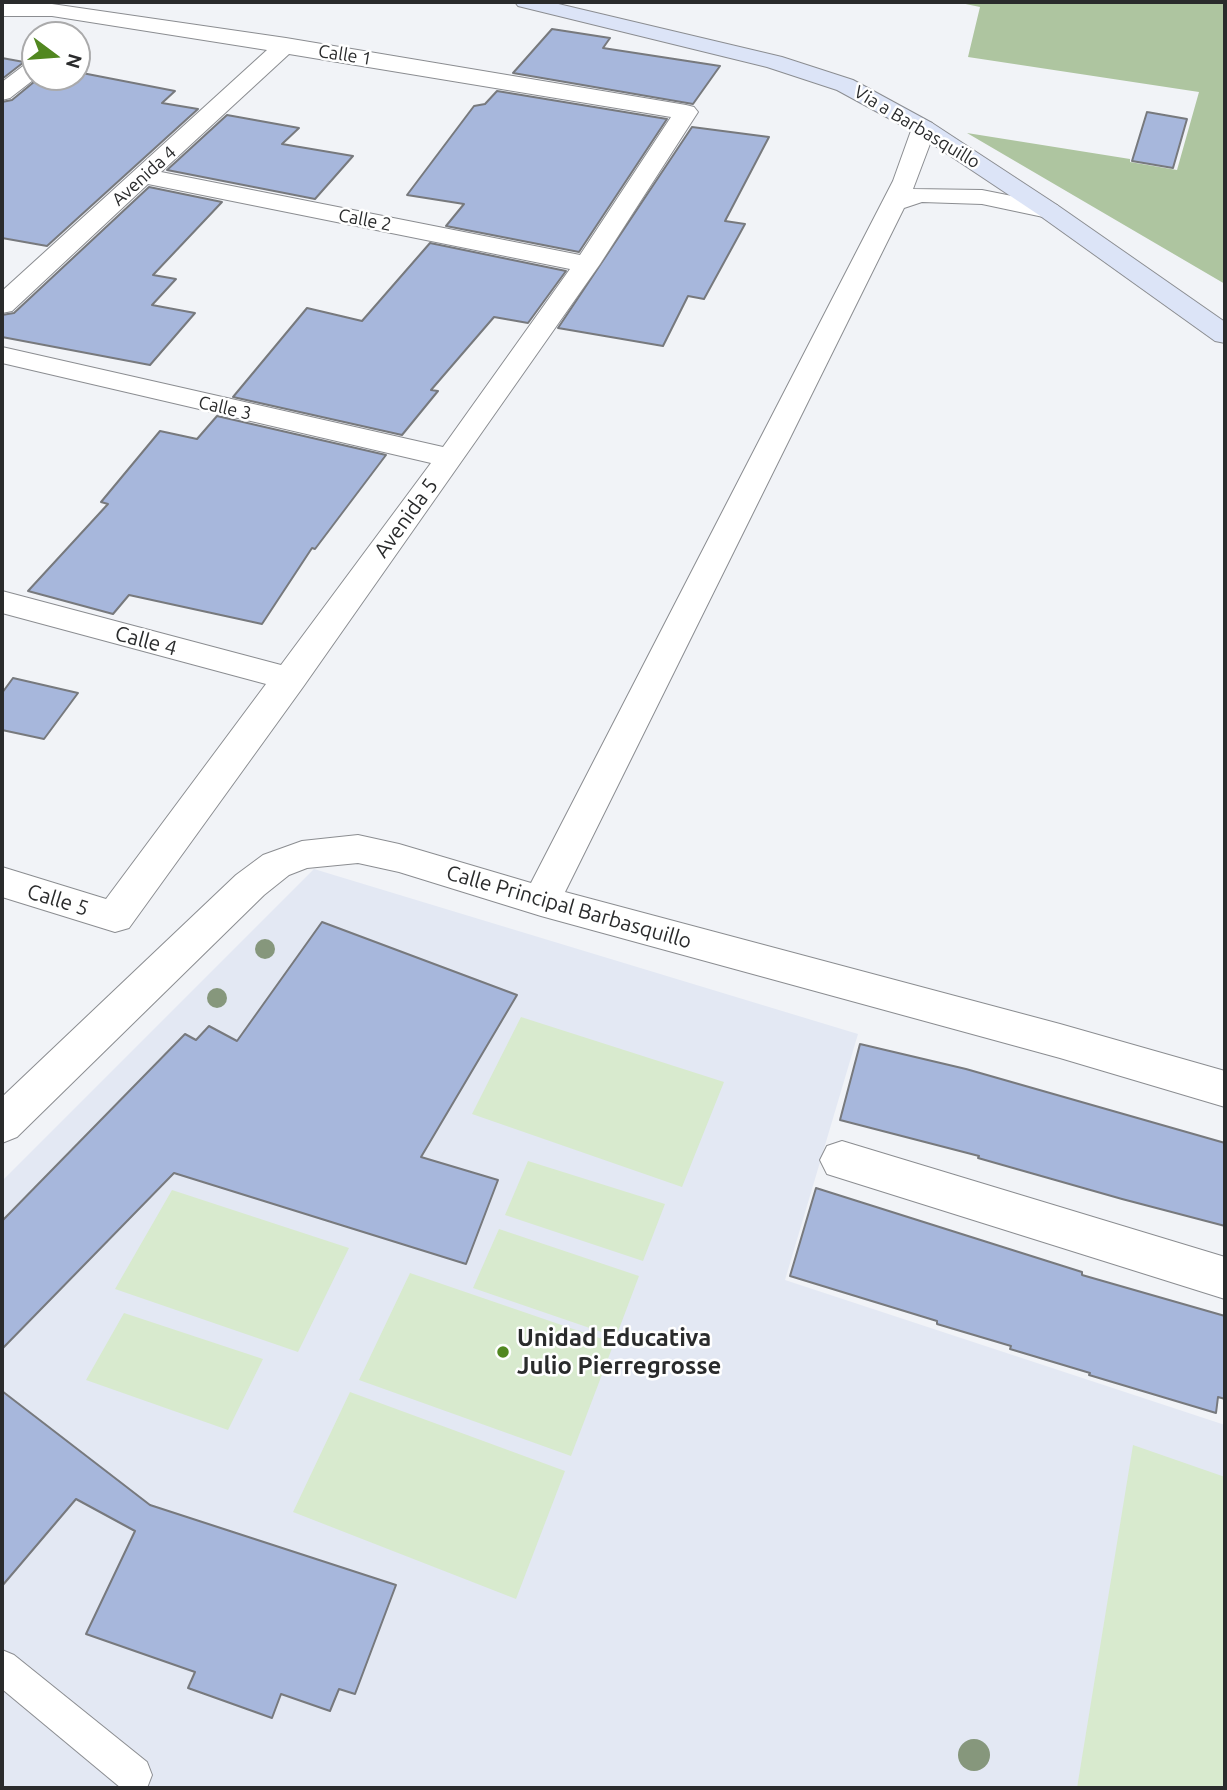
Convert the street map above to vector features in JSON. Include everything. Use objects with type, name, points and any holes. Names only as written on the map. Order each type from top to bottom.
[{"type":"main road","name":"Via a Barbasquillo","points":[[525,2],[810,72],[845,85],[924,128],[1048,210],[1225,335]]},
{"type":"street","name":"Calle 1","points":[[2,10],[52,10],[102,17],[687,111]]},
{"type":"street","points":[[91,25],[102,17]]},
{"type":"street","name":"Avenida 4","points":[[2,305],[286,46]]},
{"type":"street","points":[[2,93],[21,79]]},
{"type":"street","name":"Avenida 5","points":[[115,917],[450,458],[587,264],[687,111]]},
{"type":"street","points":[[541,901],[905,181],[924,128]]},
{"type":"street","name":"Calle 2","points":[[144,176],[587,264]]},
{"type":"street","points":[[894,203],[920,195],[951,195],[982,197],[1048,210]]},
{"type":"street","name":"Calle 3","points":[[2,355],[450,458]]},
{"type":"street","name":"Calle 4","points":[[2,602],[291,678]]},
{"type":"street","name":"Calle Principal Barbasquillo","points":[[2,1124],[250,885],[276,865],[302,855],[358,849],[399,858],[541,901],[1060,1041],[1225,1089]]},
{"type":"street","name":"Calle 5","points":[[2,882],[115,917]]},
{"type":"street","points":[[842,1160],[1225,1278]]},
{"type":"lane","points":[[2,1667],[134,1775]]},
{"type":"shaded area","name":"Unidad Educativa Julio Pierregrosse","points":[[314,869],[858,1034],[785,1280],[1225,1425],[1225,1788],[2,1788],[2,1181]]},
{"type":"green space","points":[[956,2],[1225,2],[1225,284],[967,133],[1130,159],[1130,162],[1177,170],[1199,92],[968,57],[980,7]]},
{"type":"green space","points":[[521,1017],[724,1082],[682,1187],[472,1114]]},
{"type":"green space","points":[[528,1161],[665,1204],[643,1261],[505,1215]]},
{"type":"green space","points":[[172,1190],[349,1248],[298,1352],[115,1289]]},
{"type":"green space","points":[[499,1229],[639,1276],[616,1337],[473,1288]]},
{"type":"green space","points":[[410,1273],[614,1343],[571,1456],[359,1380]]},
{"type":"green space","points":[[124,1313],[263,1359],[228,1430],[86,1380]]},
{"type":"green space","points":[[350,1392],[565,1471],[516,1599],[293,1512]]},
{"type":"green space","points":[[1133,1445],[1225,1477],[1225,1788],[1077,1788]]},
{"type":"building","points":[[552,29],[610,38],[603,48],[720,66],[693,104],[513,73]]},
{"type":"building","points":[[2,58],[21,61],[21,64],[2,79]]},
{"type":"building","points":[[91,75],[175,91],[162,103],[198,109],[47,246],[2,238],[2,102],[12,100],[23,91],[91,91]]},
{"type":"building","points":[[497,91],[667,119],[579,252],[446,226],[464,204],[407,195],[474,106],[485,104]]},
{"type":"building","points":[[1147,112],[1187,119],[1173,168],[1132,161]]},
{"type":"building","points":[[227,115],[299,128],[282,144],[353,156],[315,199],[167,170]]},
{"type":"building","points":[[692,127],[769,137],[725,221],[745,224],[704,299],[688,296],[663,346],[558,328]]},
{"type":"building","points":[[149,187],[222,202],[153,275],[176,279],[152,305],[195,313],[150,365],[2,337],[2,315],[14,313]]},
{"type":"building","points":[[430,243],[566,271],[528,323],[494,317],[431,390],[438,391],[402,435],[233,397],[307,308],[362,321]]},
{"type":"building","points":[[217,416],[386,455],[315,549],[312,548],[262,624],[129,595],[113,614],[28,591],[108,504],[101,502],[160,431],[197,439]]},
{"type":"building","points":[[13,678],[78,693],[44,739],[2,730],[2,693]]},
{"type":"building","points":[[322,922],[517,995],[421,1157],[498,1180],[466,1264],[174,1173],[2,1349],[2,1221],[185,1034],[196,1040],[209,1026],[237,1041]]},
{"type":"building","points":[[860,1044],[966,1069],[1225,1143],[1225,1226],[978,1158],[979,1156],[840,1120]]},
{"type":"building","points":[[816,1188],[1082,1272],[1082,1275],[1225,1316],[1225,1399],[1218,1397],[1216,1413],[1089,1375],[1090,1373],[1010,1349],[1011,1346],[937,1324],[937,1321],[790,1276]]},
{"type":"building","points":[[2,1391],[150,1505],[396,1585],[355,1694],[339,1689],[330,1711],[281,1694],[272,1718],[188,1688],[195,1672],[86,1634],[135,1531],[76,1499],[2,1586]]},
{"type":"place","name":"Unidad Educativa Julio Pierregrosse","points":[[503,1352]]}]
